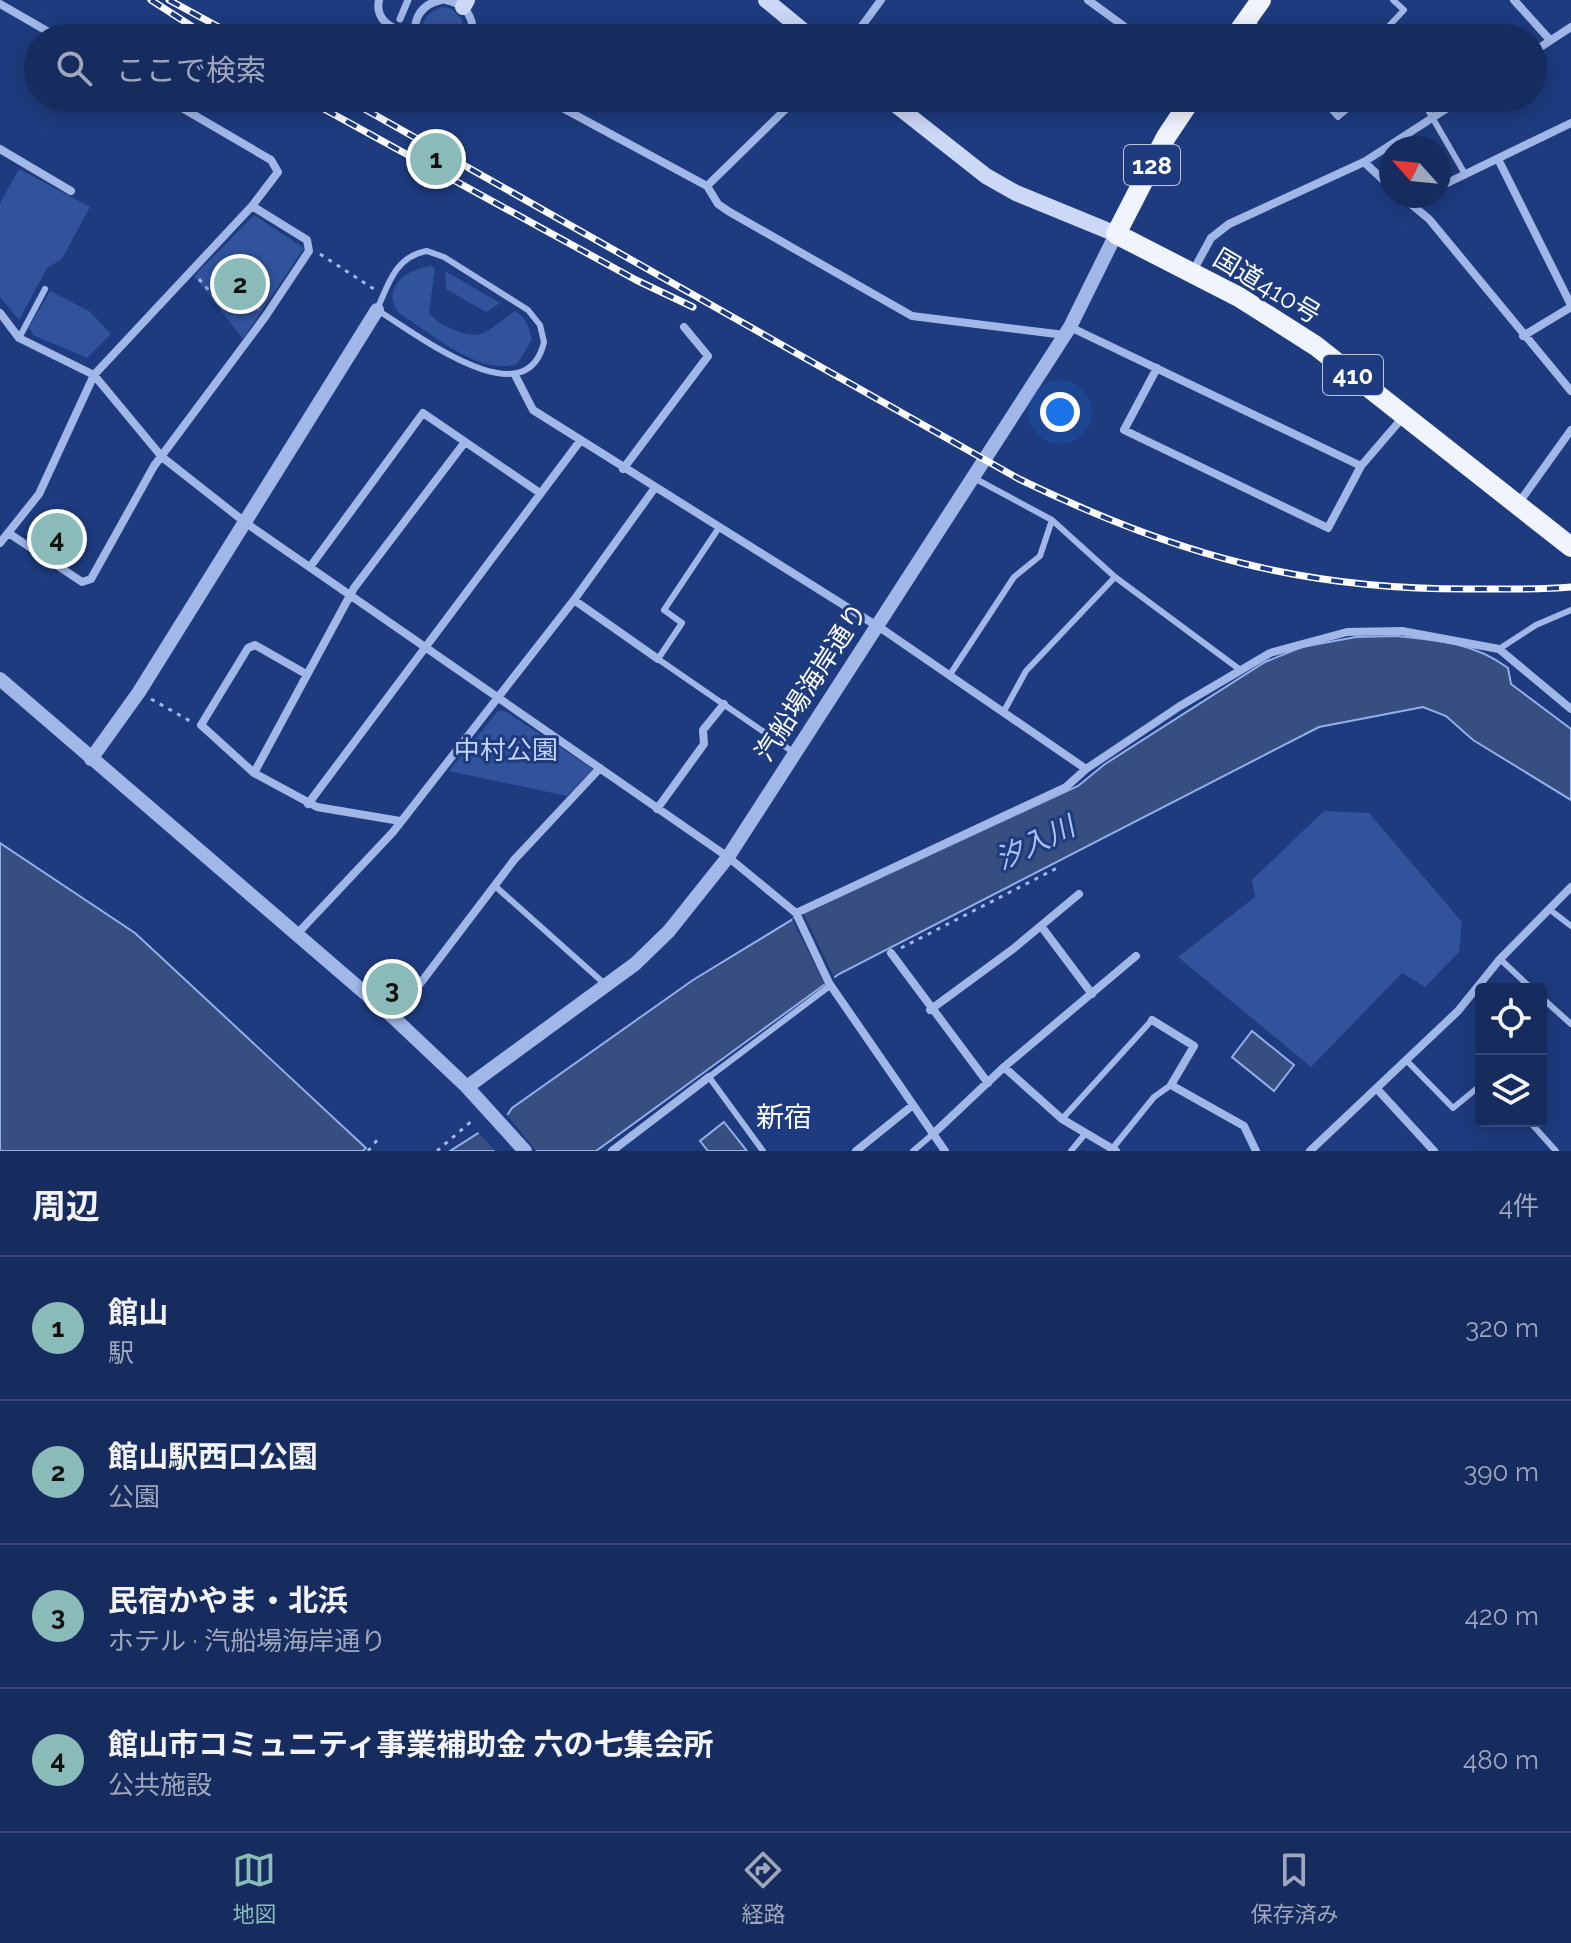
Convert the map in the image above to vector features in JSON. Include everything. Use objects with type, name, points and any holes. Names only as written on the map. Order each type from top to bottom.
[{"type":"highway","points":[[1244,24],[1261,0]]},
{"type":"highway","name":"128","points":[[1116,234],[1166,137],[1183,112]]},
{"type":"highway","name":"国道410号","points":[[1116,234],[1192,272],[1305,338],[1571,547]]},
{"type":"main road","points":[[766,0],[795,24]]},
{"type":"main road","points":[[905,112],[996,182],[1116,234]]},
{"type":"street","points":[[379,0],[378,12],[385,24]]},
{"type":"street","points":[[400,19],[408,0]]},
{"type":"street","points":[[417,24],[418,15],[429,4],[444,0],[465,3],[472,24]]},
{"type":"street","points":[[863,24],[881,0]]},
{"type":"street","points":[[1088,0],[1121,24]]},
{"type":"street","points":[[1514,0],[1536,24]]},
{"type":"street","points":[[0,4],[35,24]]},
{"type":"street","points":[[1547,42],[1571,27]]},
{"type":"street","points":[[1547,37],[1550,40]]},
{"type":"street","points":[[0,543],[39,494],[94,375],[252,206],[278,172],[271,160],[189,112]]},
{"type":"street","points":[[570,112],[707,186],[718,204],[728,211],[912,316],[1067,331],[1157,368],[1361,466]]},
{"type":"street","points":[[707,186],[783,112]]},
{"type":"street","points":[[1192,272],[1211,238],[1229,224],[1364,162],[1441,112]]},
{"type":"street","points":[[1451,181],[1571,123]]},
{"type":"street","points":[[0,149],[71,191]]},
{"type":"street","points":[[1498,159],[1571,306],[1523,336]]},
{"type":"street","points":[[1364,162],[1379,176]]},
{"type":"street","points":[[10,534],[82,582],[91,579],[162,457],[265,317],[309,251],[307,240],[252,206]]},
{"type":"street","points":[[1416,208],[1429,219],[1571,391]]},
{"type":"street","name":"汽船場海岸通り","points":[[467,1087],[606,985],[669,931],[728,857],[1067,331],[1116,234]]},
{"type":"street","points":[[91,759],[139,692],[246,523],[380,302]]},
{"type":"street","points":[[0,313],[19,338],[94,375],[162,457],[246,523],[728,857],[797,914],[830,984],[945,1151]]},
{"type":"street","points":[[623,469],[708,356],[684,327]]},
{"type":"street","points":[[1157,368],[1124,430],[1328,528],[1361,466],[1404,415]]},
{"type":"street","points":[[515,375],[533,410],[874,627],[1086,769]]},
{"type":"street","points":[[310,567],[423,413],[540,493]]},
{"type":"street","points":[[1517,504],[1571,430]]},
{"type":"street","points":[[308,804],[580,441]]},
{"type":"street","points":[[254,773],[350,596],[465,442]]},
{"type":"street","points":[[297,934],[400,821],[574,600],[654,489]]},
{"type":"street","points":[[574,600],[658,659]]},
{"type":"street","points":[[797,914],[1066,787],[1086,769],[1239,669],[1284,647],[1347,632],[1402,631],[1499,649],[1571,709]]},
{"type":"street","points":[[306,674],[255,645],[248,648],[201,725],[254,773],[308,804],[400,821]]},
{"type":"street","points":[[0,679],[394,1018],[467,1087],[525,1151]]},
{"type":"street","points":[[657,809],[704,744],[703,730],[724,704]]},
{"type":"street","points":[[394,1018],[495,886],[600,768]]},
{"type":"street","points":[[1310,1151],[1378,1090],[1458,1011],[1500,959],[1571,887]]},
{"type":"street","points":[[930,1010],[1079,894]]},
{"type":"street","points":[[1041,926],[1092,994]]},
{"type":"street","points":[[891,953],[930,1010],[988,1083]]},
{"type":"street","points":[[933,1134],[1004,1067],[1136,956]]},
{"type":"street","points":[[1152,1020],[1194,1046],[1171,1085],[1244,1126],[1256,1151]]},
{"type":"street","points":[[1004,1067],[1062,1119],[1114,1150]]},
{"type":"street","points":[[612,1151],[709,1077]]},
{"type":"street","points":[[1378,1090],[1434,1151]]},
{"type":"street","points":[[856,1151],[913,1105]]},
{"type":"lane","points":[[1391,24],[1404,10],[1393,0]]},
{"type":"lane","points":[[1248,19],[1253,24]]},
{"type":"lane","points":[[1430,112],[1465,174]]},
{"type":"lane","points":[[427,251],[444,257],[536,318],[542,332],[542,351],[534,363],[515,375],[488,374],[380,302],[395,269],[413,253],[427,251]]},
{"type":"lane","points":[[19,338],[45,289]]},
{"type":"lane","points":[[973,477],[1052,520],[1115,577],[1239,669]]},
{"type":"lane","points":[[949,676],[1014,577],[1040,556],[1052,520]]},
{"type":"lane","points":[[718,529],[664,610],[682,623],[658,659],[794,753]]},
{"type":"lane","points":[[1003,713],[1026,671],[1115,577]]},
{"type":"lane","points":[[1499,649],[1536,625],[1571,610]]},
{"type":"lane","points":[[495,886],[606,985]]},
{"type":"lane","points":[[1549,909],[1571,926]]},
{"type":"lane","points":[[1500,959],[1526,983]]},
{"type":"lane","points":[[763,1151],[709,1077],[830,984]]},
{"type":"lane","points":[[1547,1002],[1571,1024]]},
{"type":"lane","points":[[1062,1119],[1152,1020]]},
{"type":"lane","points":[[1407,1061],[1453,1108],[1475,1090]]},
{"type":"lane","points":[[1114,1150],[1154,1097],[1171,1085]]},
{"type":"lane","points":[[1534,1127],[1556,1151]]},
{"type":"lane","points":[[913,1151],[933,1134]]},
{"type":"lane","points":[[1071,1151],[1085,1134]]},
{"type":"path","points":[[308,246],[380,302]]},
{"type":"path","points":[[198,277],[213,295],[241,297],[259,309]]},
{"type":"path","points":[[139,692],[201,725]]},
{"type":"path","points":[[891,953],[1061,866]]},
{"type":"path","points":[[437,1151],[474,1119]]},
{"type":"path","points":[[368,1151],[378,1139]]},
{"type":"green space","points":[[443,7],[452,9],[462,19],[462,24],[424,24],[433,11]]},
{"type":"green space","points":[[19,169],[90,207],[62,259],[47,268],[19,320],[0,297],[0,203]]},
{"type":"green space","points":[[254,215],[304,248],[243,339],[194,276]]},
{"type":"green space","points":[[431,266],[435,268],[429,313],[441,323],[470,335],[491,329],[515,311],[522,317],[532,340],[517,364],[502,366],[472,359],[400,314],[392,296],[398,282],[413,271]]},
{"type":"green space","points":[[445,271],[500,303],[486,312],[446,289]]},
{"type":"green space","points":[[50,291],[89,311],[111,334],[87,358],[33,335],[29,327]]},
{"type":"green space","name":"中村公園","points":[[498,711],[505,711],[593,769],[567,796],[449,771]]},
{"type":"green space","points":[[1324,811],[1369,813],[1462,922],[1459,952],[1425,987],[1402,973],[1311,1067],[1178,957],[1255,897],[1252,880]]},
{"type":"water","name":"汐入川","points":[[1397,636],[1442,641],[1469,648],[1508,668],[1511,684],[1571,729],[1571,800],[1473,740],[1446,716],[1423,707],[1319,727],[839,974],[596,1151],[450,1151],[508,1114],[512,1108],[693,980],[803,913],[1078,786],[1105,764],[1265,662],[1302,647],[1356,637]]},
{"type":"water","points":[[0,843],[135,933],[366,1148],[363,1151],[0,1151]]},
{"type":"water","points":[[1252,1031],[1294,1065],[1274,1091],[1232,1057]]},
{"type":"water","points":[[724,1122],[747,1151],[708,1151],[700,1141]]},
{"type":"pier","points":[[803,913],[835,979],[825,985],[792,919]]},
{"type":"pier","points":[[505,1112],[536,1151],[495,1151],[476,1130]]},
{"type":"railway","points":[[151,0],[188,24]]},
{"type":"railway","points":[[169,0],[213,24]]},
{"type":"railway","points":[[330,112],[636,280],[693,307]]},
{"type":"railway","points":[[370,112],[1019,479],[1133,529],[1242,563],[1356,583],[1416,588],[1571,587]]},
{"type":"place","name":"館山","points":[[436,159]]},
{"type":"place","name":"館山駅西口公園","points":[[240,284]]},
{"type":"place","name":"館山市コミュニティ事業補助金 六の七集会所","points":[[57,539]]},
{"type":"place","name":"民宿かやま・北浜","points":[[392,989]]},
{"type":"district","name":"新宿","points":[[784,1117]]}]
